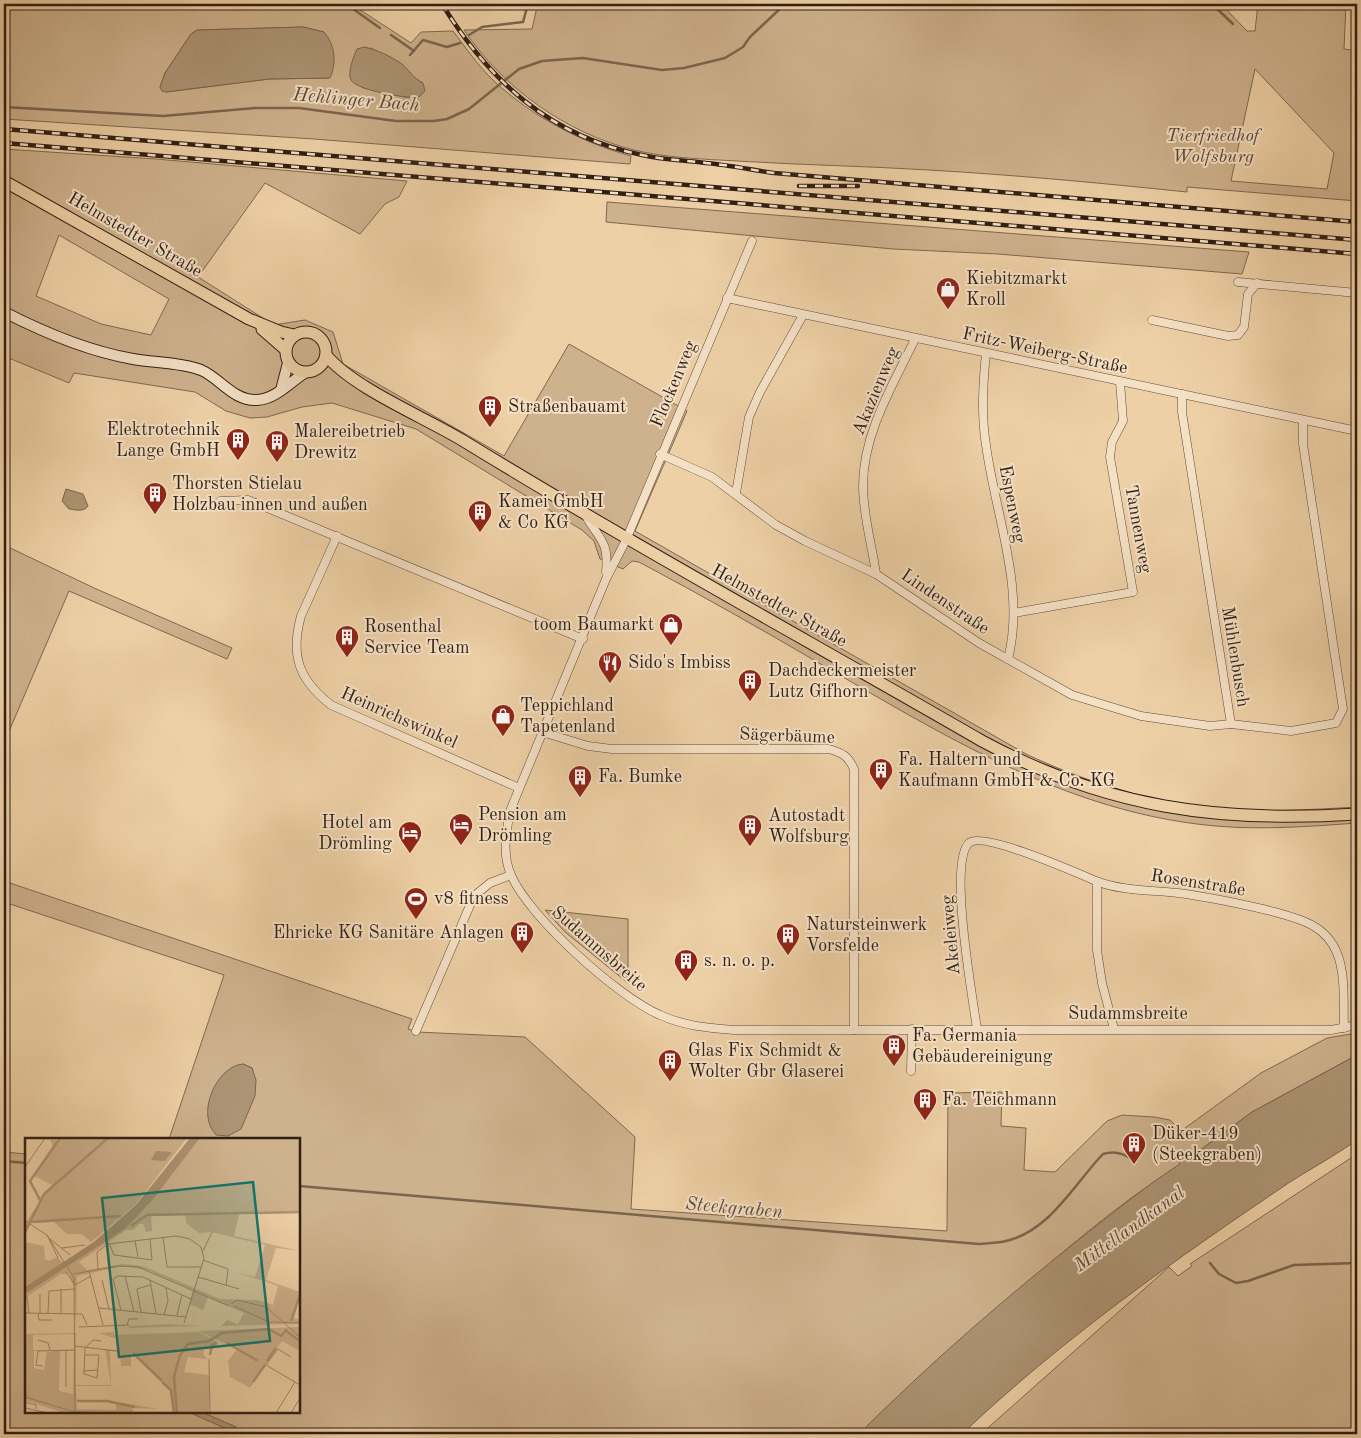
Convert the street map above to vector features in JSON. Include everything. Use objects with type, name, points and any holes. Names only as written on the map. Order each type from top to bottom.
[{"type":"main road","name":"Helmstedter Straße","points":[[4,181],[249,319],[281,332],[294,335]]},
{"type":"main road","points":[[4,312],[48,334],[90,349],[134,360],[199,369],[241,398],[256,400],[281,391],[321,366],[326,355],[324,343],[316,334],[305,331],[294,335],[289,340],[286,349],[288,362],[281,391]]},
{"type":"main road","name":"Helmstedter Straße","points":[[249,319],[286,349]]},
{"type":"main road","name":"Helmstedter Straße","points":[[326,355],[353,379]]},
{"type":"main road","points":[[288,362],[296,370],[311,371]]},
{"type":"main road","name":"Helmstedter Straße","points":[[311,371],[332,372],[353,379],[459,439],[626,540],[982,741],[1053,775],[1130,799],[1192,812],[1267,817],[1357,814]]},
{"type":"street","name":"Flockenweg","points":[[626,540],[660,454],[752,241]]},
{"type":"street","points":[[1238,282],[1357,293]]},
{"type":"street","points":[[1152,320],[1228,336],[1238,336],[1244,327],[1248,294],[1257,283]]},
{"type":"street","name":"Fritz-Weiberg-Straße","points":[[727,298],[1357,432]]},
{"type":"street","points":[[736,493],[749,417],[760,392],[803,315]]},
{"type":"street","name":"Akazienweg","points":[[876,574],[863,486],[866,460],[875,422],[915,339]]},
{"type":"street","name":"Espenweg","points":[[986,353],[982,419],[1008,559],[1014,613],[1012,641],[1008,659]]},
{"type":"street","name":"Tannenweg","points":[[1014,613],[1133,592],[1110,456],[1112,442],[1123,421],[1120,382]]},
{"type":"street","name":"Mühlenbusch","points":[[1182,394],[1182,412],[1231,724],[1291,731],[1336,723],[1342,711],[1343,701],[1303,444],[1303,422]]},
{"type":"street","name":"Lindenstraße","points":[[660,454],[712,477],[736,493],[776,525],[805,541],[876,574],[979,643],[1072,695],[1107,706],[1178,722],[1210,726],[1231,724]]},
{"type":"street","points":[[220,501],[248,500],[583,639]]},
{"type":"street","name":"Sudammsbreite","points":[[586,516],[605,544],[608,560],[606,579]]},
{"type":"street","name":"Heinrichswinkel","points":[[336,536],[301,616],[297,630],[297,656],[300,670],[308,684],[331,705],[519,788]]},
{"type":"street","name":"Sudammsbreite","points":[[626,540],[606,579],[583,639],[519,788],[510,811],[506,837],[506,856],[511,875],[529,906],[551,931],[617,988],[659,1015],[682,1023],[709,1028],[854,1030],[1344,1028],[1357,1025]]},
{"type":"street","name":"Sägerbäume","points":[[542,732],[588,746],[612,749],[830,749],[843,752],[850,759],[854,769],[854,1030]]},
{"type":"street","name":"Rosenstraße","points":[[971,841],[977,839],[998,844],[1098,882],[1225,900],[1296,918],[1316,926],[1329,937],[1341,967],[1344,1028]]},
{"type":"street","name":"Akeleiweg","points":[[971,841],[967,844],[964,854],[961,902],[964,950],[977,1028]]},
{"type":"street","points":[[416,1030],[474,896],[490,883],[511,875]]},
{"type":"street","points":[[1098,882],[1098,950],[1102,983],[1114,1029]]},
{"type":"street","points":[[911,1072],[912,1029]]},
{"type":"green space","points":[[4,4],[351,4],[411,43],[421,32],[453,31],[488,76],[525,106],[576,136],[631,156],[630,164],[314,139],[4,119]],"holes":[[[303,27],[324,32],[329,78],[269,79],[166,92],[160,87],[165,73],[191,34],[198,30]],[[371,48],[402,65],[411,76],[423,83],[409,98],[363,88],[350,78],[354,56]]]},
{"type":"green space","name":"Tierfriedhof Wolfsburg","points":[[587,4],[1221,4],[1247,31],[1255,31],[1258,4],[1346,4],[1344,49],[1357,51],[1357,201],[1187,187],[1187,192],[961,172],[698,159],[634,150],[584,132],[538,105],[497,71],[464,30],[532,29],[537,7],[586,6]],"holes":[[[1255,69],[1334,153],[1327,189],[1231,181]]]},
{"type":"green space","points":[[4,149],[156,159],[407,181],[399,197],[385,204],[360,234],[265,183],[198,277],[274,325],[305,320],[333,332],[343,364],[504,456],[569,344],[687,411],[635,531],[1026,754],[1068,772],[1134,794],[1201,807],[1298,810],[1357,807],[1357,823],[1257,828],[1197,824],[1146,815],[1097,802],[1050,784],[1003,764],[912,717],[732,613],[639,562],[632,561],[623,569],[600,559],[594,541],[582,530],[416,429],[332,403],[302,407],[267,417],[250,418],[226,411],[195,392],[74,373],[69,383],[4,356]],"holes":[[[59,235],[169,299],[151,335],[101,324],[36,296]]]},
{"type":"green space","points":[[607,202],[1249,252],[1242,274],[998,254],[893,249],[606,222]]},
{"type":"green space","points":[[4,545],[94,588],[232,648],[227,659],[69,591],[4,743]]},
{"type":"green space","points":[[4,881],[412,1019],[408,1029],[417,1032],[525,1037],[635,1137],[631,1209],[947,1231],[948,1093],[1002,1092],[1001,1126],[1026,1128],[1024,1170],[1055,1172],[1107,1121],[1122,1115],[1170,1120],[1181,1131],[1261,1073],[1327,1038],[1357,1033],[1357,1055],[1252,1112],[1188,1159],[1180,1153],[1176,1156],[1181,1164],[1156,1180],[1061,1253],[925,1372],[859,1434],[4,1434],[4,1152],[25,1154],[25,1413],[300,1413],[300,1138],[169,1138],[224,975],[4,902]],"holes":[[[243,1064],[252,1068],[254,1076],[253,1092],[240,1129]]]},
{"type":"green space","points":[[545,910],[628,919],[628,983],[565,932]]},
{"type":"green space","points":[[1357,1154],[1357,1434],[981,1434],[1169,1267],[1178,1276],[1192,1266],[1190,1264]]},
{"type":"water","points":[[303,27],[324,32],[331,42],[334,66],[330,78],[269,79],[166,92],[162,91],[160,87],[165,73],[191,34],[197,30]]},
{"type":"water","points":[[364,47],[384,54],[402,64],[414,77],[423,83],[425,91],[419,97],[404,97],[382,93],[355,84],[350,77],[351,64],[357,49]]},
{"type":"water","points":[[66,489],[83,494],[88,506],[82,510],[69,509],[62,501]]},
{"type":"water","name":"Mittellandkanal","points":[[1357,1055],[1357,1140],[1247,1211],[1121,1301],[1039,1365],[962,1434],[859,1434],[941,1356],[1056,1257],[1156,1180],[1180,1164],[1176,1156],[1180,1153],[1188,1159],[1252,1112]]},
{"type":"water","points":[[243,1064],[252,1068],[256,1080],[255,1096],[241,1129],[228,1136],[216,1135],[210,1126],[208,1116],[210,1097],[214,1087],[226,1071],[234,1066]]},
{"type":"water","points":[[190,1413],[204,1413],[236,1427],[234,1432]]},
{"type":"waterway","points":[[346,4],[380,28]]},
{"type":"waterway","points":[[469,35],[482,27],[523,22],[528,4]]},
{"type":"waterway","name":"Hehlinger Bach","points":[[4,107],[163,116],[255,108],[299,108],[396,121],[434,121],[447,119],[469,109],[519,69],[542,61],[583,58],[662,70],[684,68],[725,58],[743,47],[750,37],[785,4]]},
{"type":"waterway","points":[[1212,4],[1233,24]]},
{"type":"waterway","points":[[391,35],[414,51]]},
{"type":"waterway","points":[[410,55],[423,40],[447,47],[460,43]]},
{"type":"waterway","name":"Steekgraben","points":[[300,1186],[979,1244],[1006,1241],[1022,1236],[1036,1227],[1060,1205],[1103,1154],[1117,1153],[1131,1159]]},
{"type":"waterway","name":"Steekgraben","points":[[4,1161],[25,1163]]},
{"type":"waterway","name":"Steekgraben","points":[[1210,1263],[1219,1274],[1236,1283],[1248,1281],[1294,1265],[1357,1263]]},
{"type":"railway","points":[[442,4],[481,58],[502,81],[526,102],[551,119],[579,134],[609,146],[642,155],[774,173],[1357,222]]},
{"type":"railway","points":[[4,129],[1357,240]]},
{"type":"railway","points":[[4,143],[1357,254]]},
{"type":"railway","points":[[799,186],[858,186]]},
{"type":"place","name":"Kiebitzmarkt Kroll","points":[[948,310]]},
{"type":"place","name":"Straßenbauamt","points":[[490,428]]},
{"type":"place","name":"Elektrotechnik Lange GmbH","points":[[238,461]]},
{"type":"place","name":"Malereibetrieb Drewitz","points":[[277,463]]},
{"type":"place","name":"Thorsten Stielau Holzbau innen und außen","points":[[155,515]]},
{"type":"place","name":"Kamei GmbH & Co KG","points":[[480,533]]},
{"type":"place","name":"toom Baumarkt","points":[[671,646]]},
{"type":"place","name":"Rosenthal Service Team","points":[[347,658]]},
{"type":"place","name":"Sido's Imbiss","points":[[610,684]]},
{"type":"place","name":"Dachdeckermeister Lutz Gifhorn","points":[[750,702]]},
{"type":"place","name":"Teppichland Tapetenland","points":[[503,737]]},
{"type":"place","name":"Fa. Haltern und Kaufmann GmbH & Co. KG","points":[[881,791]]},
{"type":"place","name":"Fa. Bumke","points":[[580,798]]},
{"type":"place","name":"Pension am Drömling","points":[[461,846]]},
{"type":"place","name":"Autostadt Wolfsburg","points":[[750,847]]},
{"type":"place","name":"Hotel am Drömling","points":[[410,854]]},
{"type":"place","name":"v8 fitness","points":[[416,920]]},
{"type":"place","name":"Ehricke KG Sanitäre Anlagen","points":[[522,954]]},
{"type":"place","name":"Natursteinwerk Vorsfelde","points":[[788,956]]},
{"type":"place","name":"s. n. o. p.","points":[[686,982]]},
{"type":"place","name":"Fa. Germania Gebäudereinigung","points":[[894,1067]]},
{"type":"place","name":"Glas Fix Schmidt & Wolter Gbr Glaserei","points":[[670,1082]]},
{"type":"place","name":"Fa. Teichmann","points":[[925,1121]]},
{"type":"place","name":"Düker-419 (Steekgraben)","points":[[1134,1165]]}]
